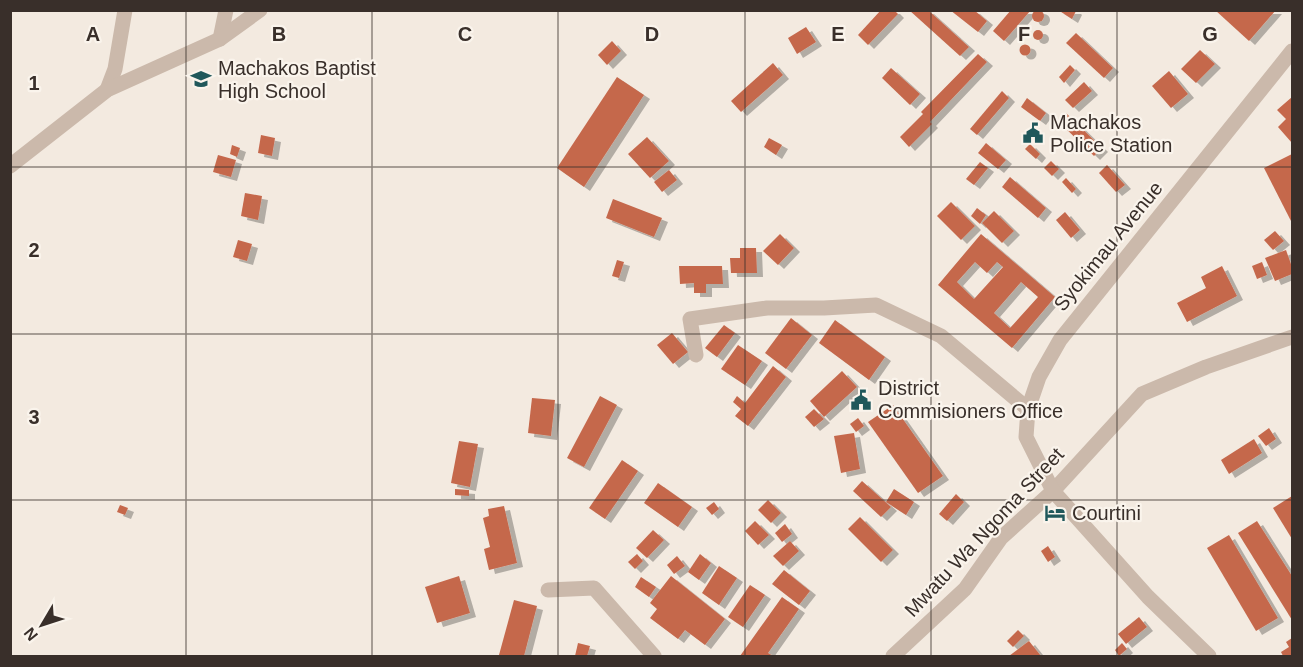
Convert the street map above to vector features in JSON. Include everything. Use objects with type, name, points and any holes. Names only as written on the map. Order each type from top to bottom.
[{"type":"street","points":[[108,90],[115,69],[125,10]]},
{"type":"street","points":[[220,39],[226,10]]},
{"type":"street","points":[[10,166],[108,90],[220,39],[260,10]]},
{"type":"street","name":"Syokimau Avenue","points":[[1209,657],[1148,597],[1053,491],[1026,437],[1028,409],[1039,377],[1060,340],[1293,51]]},
{"type":"street","points":[[696,356],[690,319],[767,308],[876,305],[941,336],[1028,409]]},
{"type":"street","name":"Mwatu Wa Ngoma Street","points":[[893,657],[965,589],[1002,538],[1053,491],[1142,394],[1206,367],[1293,337]]},
{"type":"street","points":[[548,590],[594,588],[654,657]]},
{"type":"building","points":[[881,10],[894,10],[898,14],[868,45],[858,35]]},
{"type":"building","points":[[909,10],[928,10],[969,47],[960,56]]},
{"type":"building","points":[[950,10],[974,10],[987,21],[978,32]]},
{"type":"building","points":[[1011,10],[1031,10],[1004,41],[993,31]]},
{"type":"building","points":[[1040,10],[1044,16],[1040,22],[1036,22],[1032,14]]},
{"type":"building","points":[[1058,10],[1075,10],[1076,11],[1072,19]]},
{"type":"building","points":[[1215,10],[1276,10],[1249,41]]},
{"type":"building","points":[[806,27],[816,42],[797,54],[788,38]]},
{"type":"building","points":[[1038,30],[1042,31],[1042,39],[1038,40],[1034,39],[1033,35],[1034,31]]},
{"type":"building","points":[[1076,33],[1113,68],[1104,78],[1066,43]]},
{"type":"building","points":[[612,41],[621,51],[607,65],[598,55]]},
{"type":"building","points":[[1025,45],[1029,46],[1029,54],[1025,55],[1021,54],[1020,50],[1021,46]]},
{"type":"building","points":[[1200,50],[1215,64],[1196,83],[1181,69]]},
{"type":"building","points":[[978,54],[987,62],[909,147],[900,137],[923,114],[921,112]]},
{"type":"building","points":[[773,63],[783,75],[741,112],[731,101]]},
{"type":"building","points":[[1070,65],[1075,70],[1064,83],[1059,77]]},
{"type":"building","points":[[891,68],[920,94],[910,105],[882,78]]},
{"type":"building","points":[[1169,71],[1188,94],[1171,108],[1152,86]]},
{"type":"building","points":[[617,77],[644,95],[584,187],[557,168]]},
{"type":"building","points":[[1084,82],[1092,91],[1073,108],[1065,100]]},
{"type":"building","points":[[1002,91],[1009,98],[977,135],[970,129]]},
{"type":"building","points":[[1292,97],[1292,143],[1278,127],[1286,119],[1277,110]]},
{"type":"building","points":[[1027,98],[1046,113],[1040,121],[1021,107]]},
{"type":"building","points":[[1066,113],[1102,148],[1094,156],[1058,121]]},
{"type":"building","points":[[261,135],[275,138],[272,156],[258,153]]},
{"type":"building","points":[[647,137],[669,161],[650,178],[628,154]]},
{"type":"building","points":[[769,138],[782,145],[776,155],[764,147]]},
{"type":"building","points":[[986,143],[1006,160],[998,169],[978,153]]},
{"type":"building","points":[[1030,144],[1040,154],[1036,159],[1025,149]]},
{"type":"building","points":[[232,145],[240,148],[237,157],[230,154]]},
{"type":"building","points":[[1292,154],[1292,223],[1264,168]]},
{"type":"building","points":[[218,155],[236,160],[231,177],[213,172]]},
{"type":"building","points":[[1051,161],[1059,169],[1052,176],[1044,168]]},
{"type":"building","points":[[980,162],[988,168],[974,185],[966,179]]},
{"type":"building","points":[[1107,165],[1125,185],[1116,192],[1099,173]]},
{"type":"building","points":[[669,170],[677,180],[662,192],[654,182]]},
{"type":"building","points":[[1010,177],[1046,208],[1038,218],[1002,187]]},
{"type":"building","points":[[1066,178],[1076,189],[1072,193],[1062,182]]},
{"type":"building","points":[[245,193],[262,196],[258,220],[241,216]]},
{"type":"building","points":[[613,199],[662,218],[654,237],[606,218]]},
{"type":"building","points":[[951,202],[975,226],[961,240],[937,216]]},
{"type":"building","points":[[977,208],[986,215],[980,224],[971,216]]},
{"type":"building","points":[[994,211],[1014,231],[1002,243],[982,223]]},
{"type":"building","points":[[1065,212],[1080,230],[1071,238],[1056,220]]},
{"type":"building","points":[[1275,231],[1284,241],[1273,250],[1264,240]]},
{"type":"building","points":[[780,234],[794,248],[778,265],[763,251]]},
{"type":"building","points":[[981,234],[1055,297],[1012,348],[938,285]],"holes":[[[975,262],[987,273],[997,262],[1003,267],[974,299],[957,282]],[[1021,282],[1038,297],[1010,328],[994,313]]]},
{"type":"building","points":[[238,240],[252,244],[247,261],[233,257]]},
{"type":"building","points":[[740,248],[756,248],[757,273],[731,273],[730,258],[740,258]]},
{"type":"building","points":[[1286,250],[1292,274],[1275,281],[1265,258]]},
{"type":"building","points":[[617,260],[624,262],[619,278],[612,276]]},
{"type":"building","points":[[1262,262],[1267,275],[1257,279],[1252,266]]},
{"type":"building","points":[[679,266],[722,266],[723,284],[706,284],[706,293],[694,293],[694,283],[680,284]]},
{"type":"building","points":[[1222,266],[1237,296],[1187,322],[1177,303],[1206,288],[1201,277]]},
{"type":"building","points":[[791,318],[812,335],[786,369],[765,353]]},
{"type":"building","points":[[835,320],[885,357],[869,380],[819,343]]},
{"type":"building","points":[[724,325],[735,333],[717,357],[705,348]]},
{"type":"building","points":[[672,333],[688,352],[673,364],[657,345]]},
{"type":"building","points":[[738,345],[762,361],[745,385],[721,369]]},
{"type":"building","points":[[773,366],[786,377],[748,426],[735,416],[741,409],[733,402],[737,396],[745,403]]},
{"type":"building","points":[[842,371],[857,387],[824,417],[810,401]]},
{"type":"building","points":[[600,396],[617,405],[584,467],[567,458]]},
{"type":"building","points":[[532,398],[555,400],[551,436],[528,433]]},
{"type":"building","points":[[893,405],[943,476],[918,493],[868,422]]},
{"type":"building","points":[[814,409],[824,419],[814,427],[805,417]]},
{"type":"building","points":[[858,418],[864,426],[856,432],[850,424]]},
{"type":"building","points":[[1269,428],[1276,439],[1266,446],[1258,436]]},
{"type":"building","points":[[854,433],[860,469],[841,473],[834,436]]},
{"type":"building","points":[[1254,439],[1262,453],[1229,474],[1221,460]]},
{"type":"building","points":[[459,441],[478,444],[470,487],[451,483]]},
{"type":"building","points":[[622,460],[638,471],[605,519],[589,508]]},
{"type":"building","points":[[862,481],[891,507],[881,517],[853,491]]},
{"type":"building","points":[[658,483],[692,507],[678,527],[644,503]]},
{"type":"building","points":[[455,489],[469,490],[469,496],[455,495]]},
{"type":"building","points":[[894,489],[914,502],[906,515],[886,502]]},
{"type":"building","points":[[956,494],[964,502],[947,521],[939,514]]},
{"type":"building","points":[[1292,496],[1292,539],[1273,508]]},
{"type":"building","points":[[768,500],[781,513],[771,523],[758,510]]},
{"type":"building","points":[[714,502],[719,509],[712,515],[706,508]]},
{"type":"building","points":[[120,505],[128,508],[125,515],[117,512]]},
{"type":"building","points":[[504,506],[517,563],[489,570],[484,549],[490,547],[483,518],[489,516],[488,509]]},
{"type":"building","points":[[860,517],[893,550],[881,562],[848,529]]},
{"type":"building","points":[[755,521],[769,535],[758,545],[745,531]]},
{"type":"building","points":[[1257,521],[1292,576],[1292,620],[1238,533]]},
{"type":"building","points":[[785,524],[792,534],[782,542],[775,533]]},
{"type":"building","points":[[653,530],[664,540],[647,558],[636,548]]},
{"type":"building","points":[[1229,535],[1278,618],[1256,631],[1207,548]]},
{"type":"building","points":[[790,541],[799,551],[783,566],[773,556]]},
{"type":"building","points":[[1048,546],[1055,557],[1048,562],[1041,551]]},
{"type":"building","points":[[637,554],[643,561],[635,569],[628,562]]},
{"type":"building","points":[[700,554],[711,563],[699,580],[688,572]]},
{"type":"building","points":[[677,556],[685,566],[674,574],[667,565]]},
{"type":"building","points":[[719,566],[737,578],[719,605],[702,593]]},
{"type":"building","points":[[784,570],[810,591],[799,605],[772,584]]},
{"type":"building","points":[[459,576],[470,613],[437,623],[425,587]]},
{"type":"building","points":[[671,576],[725,619],[705,645],[685,630],[678,639],[650,618],[657,609],[650,603]]},
{"type":"building","points":[[641,577],[656,587],[649,597],[635,587]]},
{"type":"building","points":[[750,585],[765,595],[743,627],[728,617]]},
{"type":"building","points":[[782,597],[799,609],[768,653],[773,656],[740,656]]},
{"type":"building","points":[[514,600],[537,606],[524,656],[499,655]]},
{"type":"building","points":[[1139,617],[1147,627],[1126,644],[1118,634]]},
{"type":"building","points":[[1018,630],[1024,636],[1013,647],[1007,641]]},
{"type":"building","points":[[1292,638],[1292,656],[1283,656],[1281,652],[1289,647],[1286,642]]},
{"type":"building","points":[[1029,641],[1041,656],[1009,656]]},
{"type":"building","points":[[578,643],[590,646],[587,656],[575,656]]},
{"type":"building","points":[[1122,643],[1127,649],[1119,656],[1115,650]]},
{"type":"place","name":"Machakos Baptist High School","points":[[201,79]]},
{"type":"place","name":"Machakos Police Station","points":[[1033,133]]},
{"type":"place","name":"District Commisioners Office","points":[[861,400]]},
{"type":"place","name":"Courtini","points":[[1055,513]]}]
